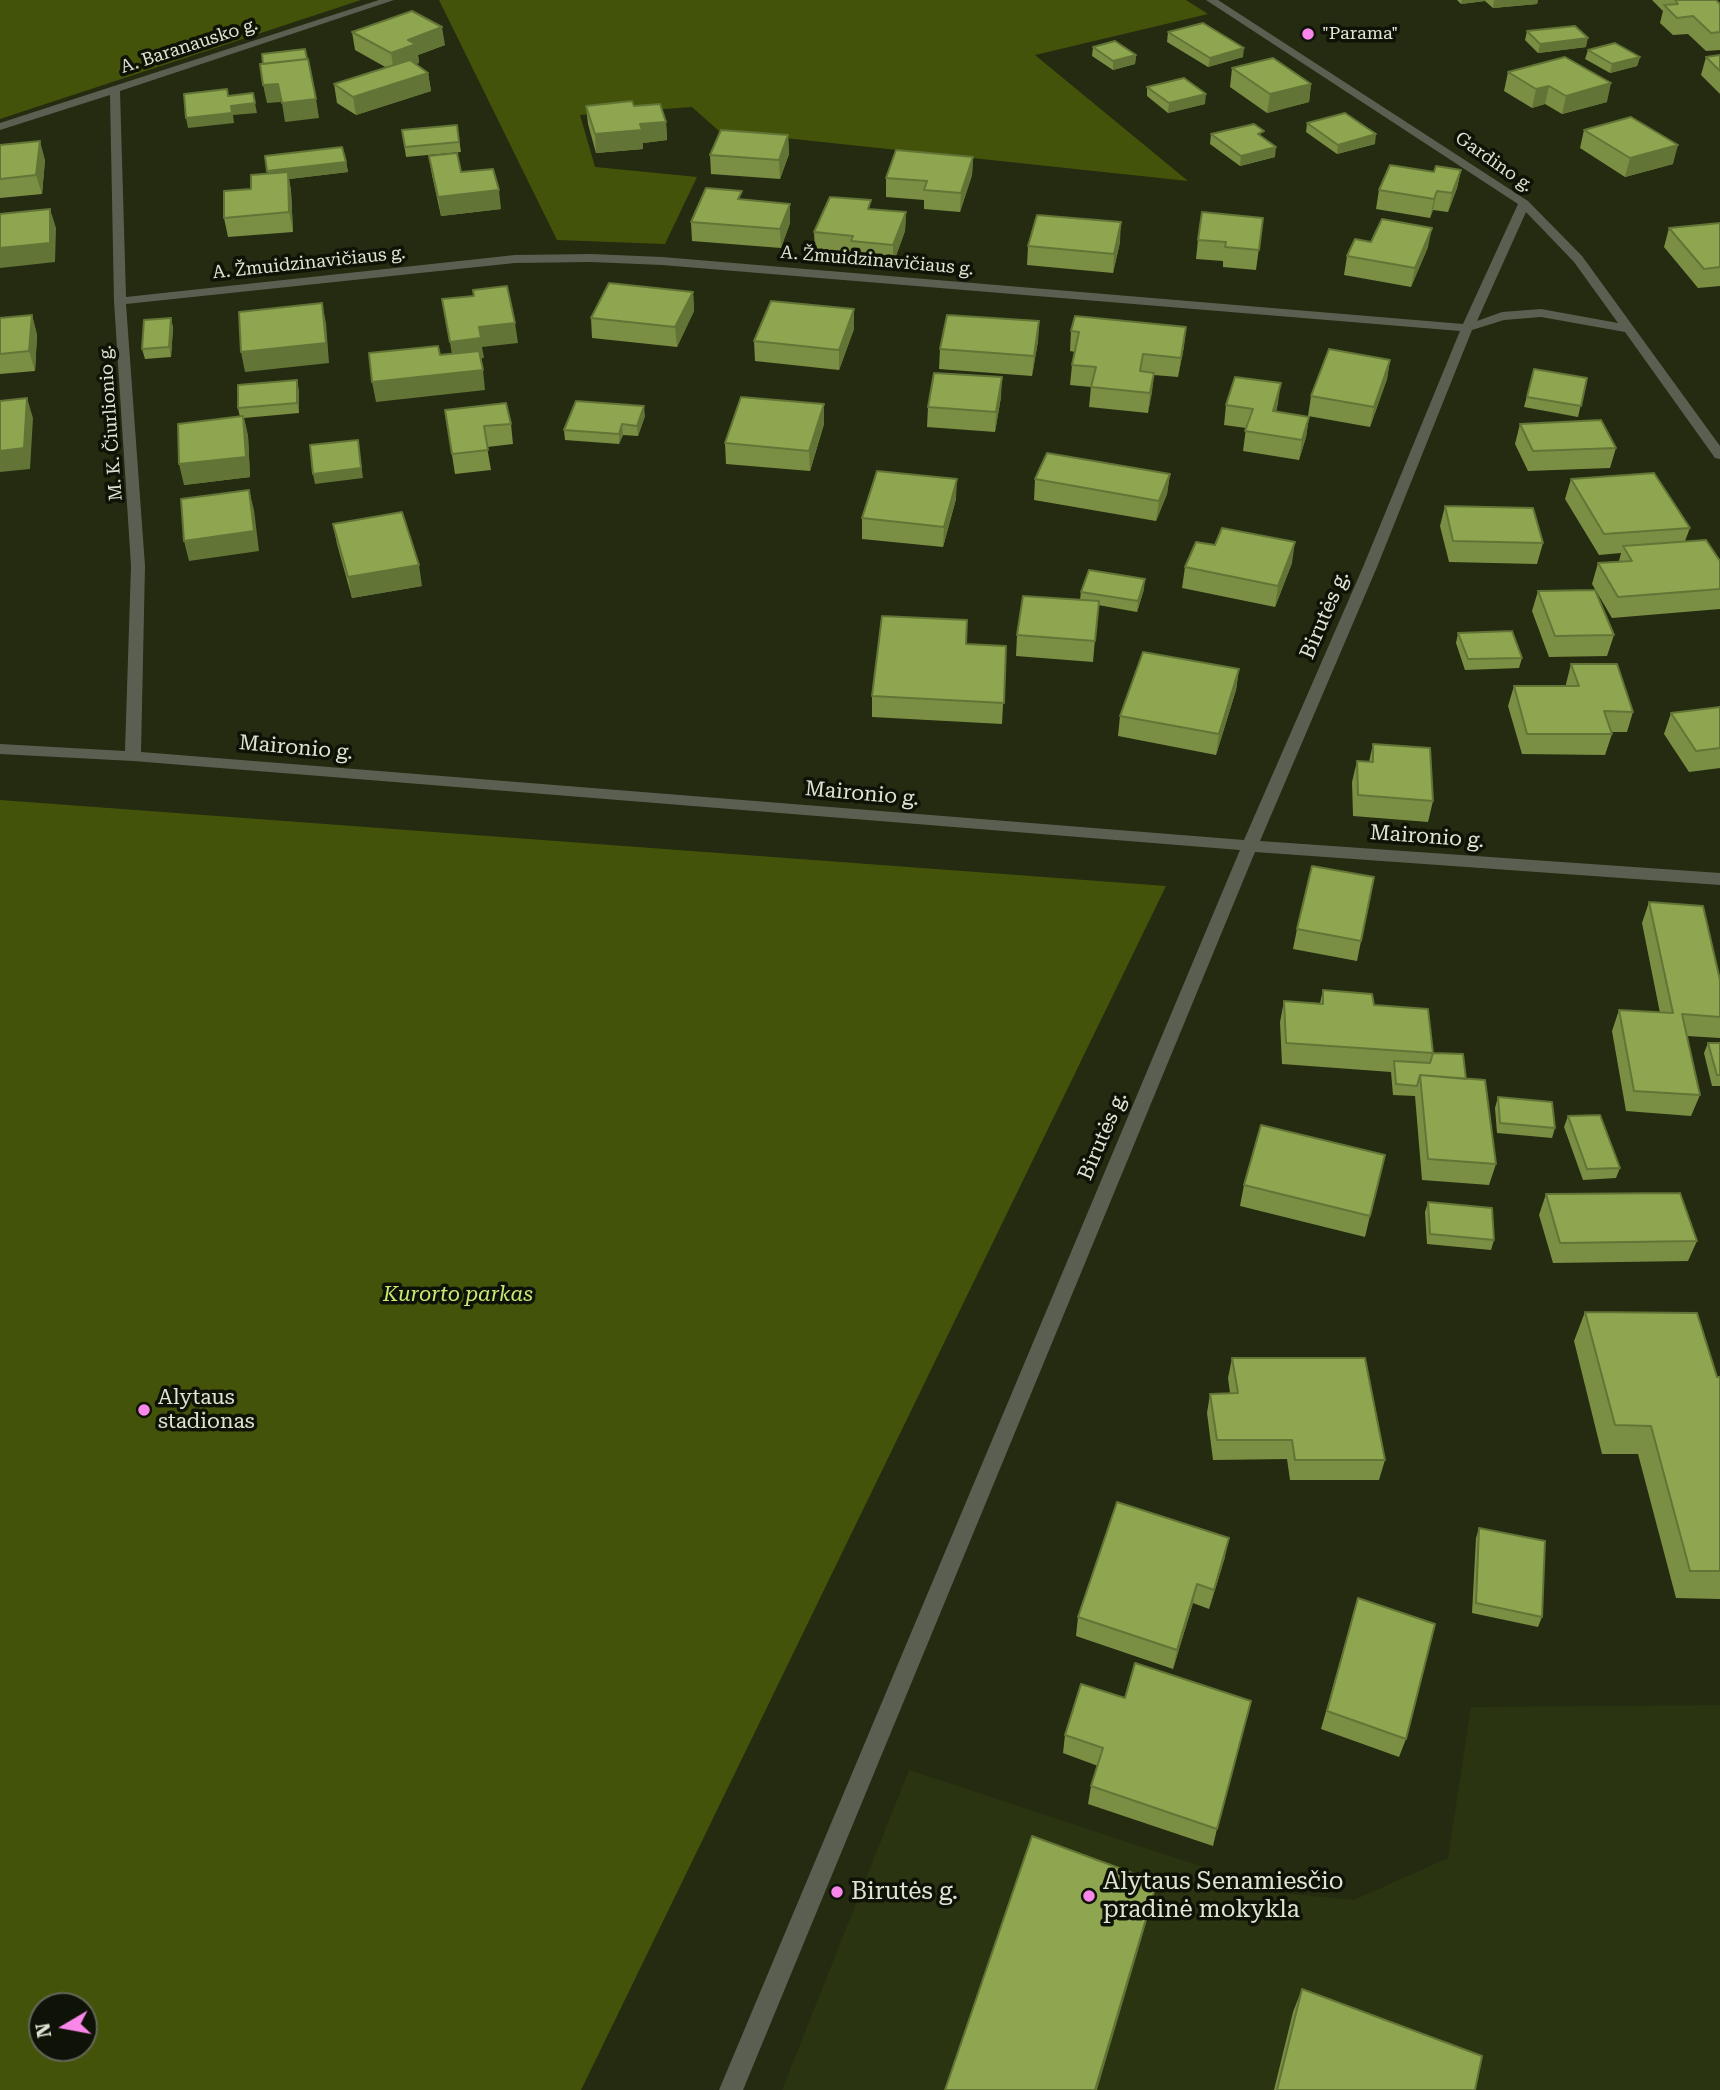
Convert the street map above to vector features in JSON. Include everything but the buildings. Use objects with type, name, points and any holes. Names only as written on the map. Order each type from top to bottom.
[{"type":"street","name":"A. Baranausko g.","points":[[0,127],[389,0]]},
{"type":"street","name":"Gardino g.","points":[[1211,0],[1524,203],[1578,259],[1720,455]]},
{"type":"street","name":"M. K. Čiurlionio g.","points":[[115,88],[120,301],[138,566],[132,756]]},
{"type":"street","name":"Birutės g.","points":[[731,2090],[1215,926],[1252,846],[1467,328],[1524,203]]},
{"type":"street","name":"A. Žmuidzinavičiaus g.","points":[[120,301],[514,259],[592,258],[662,261],[1467,328],[1502,316],[1541,313],[1629,329]]},
{"type":"street","name":"Maironio g.","points":[[0,749],[132,756],[1252,846],[1720,879]]},
{"type":"shaded area","name":"Alytaus Senamiesčio pradinė mokykla","points":[[1720,1705],[1720,2090],[782,2090],[909,1770],[1282,1893],[1354,1900],[1448,1858],[1471,1707]]},
{"type":"green space","points":[[0,0],[361,0],[0,119]]},
{"type":"green space","points":[[439,0],[1186,0],[1208,14],[1035,55],[1188,181],[719,131],[692,107],[580,115],[595,167],[697,177],[665,244],[557,240]]},
{"type":"green space","name":"Kurorto parkas","points":[[0,800],[1166,886],[581,2090],[0,2090]]},
{"type":"place","name":"\"Parama\"","points":[[1308,34]]},
{"type":"place","name":"Alytaus stadionas","points":[[144,1410]]},
{"type":"place","name":"Birutės g.","points":[[837,1892]]},
{"type":"place","name":"Alytaus Senamiesčio pradinė mokykla","points":[[1089,1896]]}]
